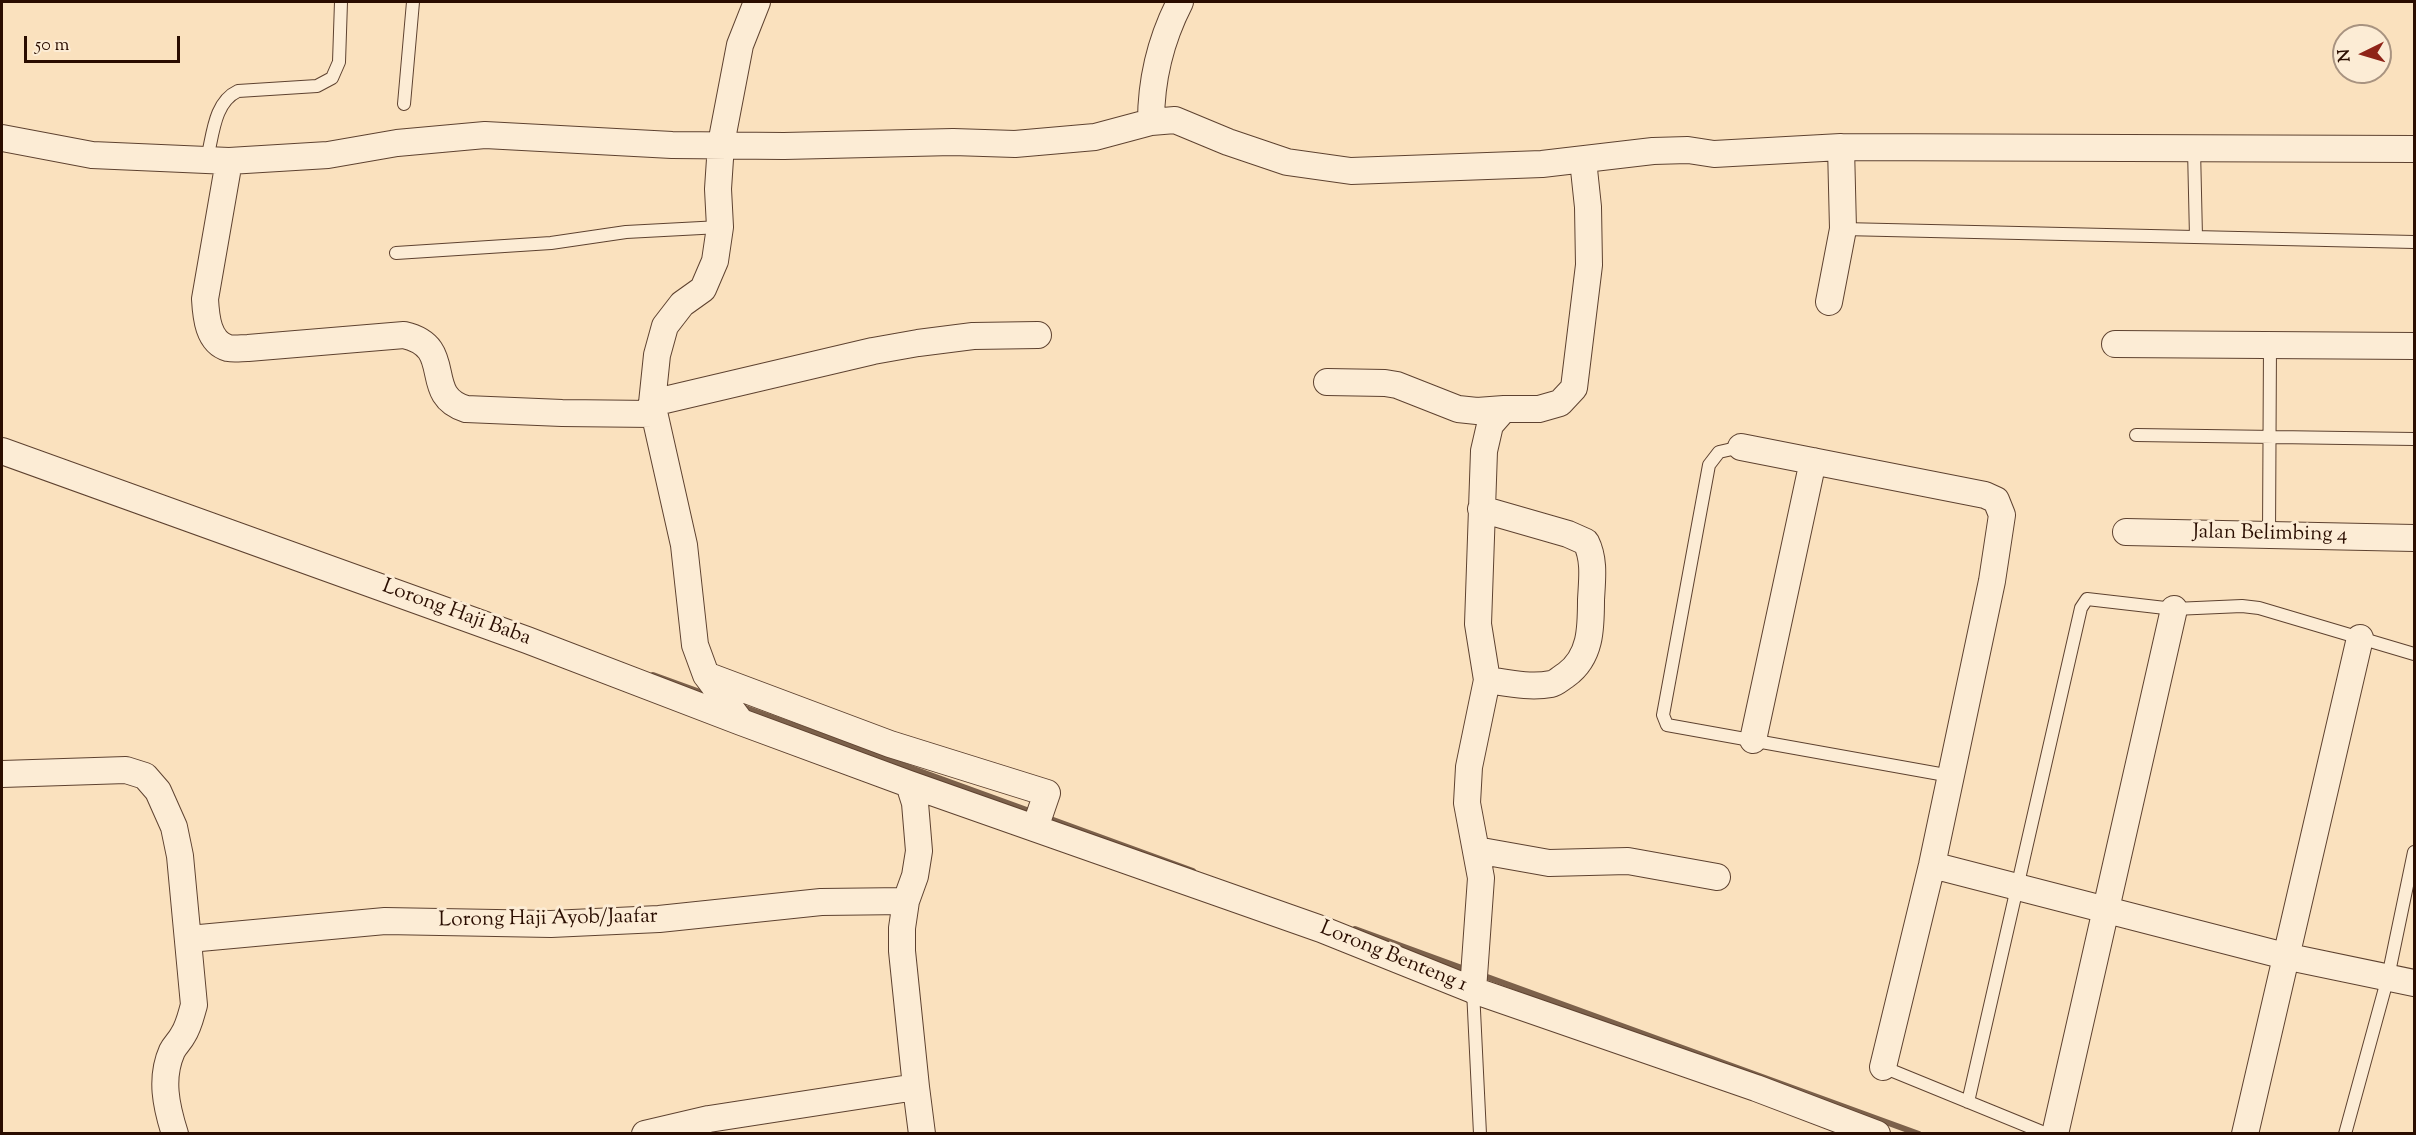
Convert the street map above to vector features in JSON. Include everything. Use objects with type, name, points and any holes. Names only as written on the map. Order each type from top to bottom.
[{"type":"street","points":[[736,716],[709,679],[695,645],[684,545],[653,409],[657,355],[665,326],[682,304],[703,289],[715,261],[720,228],[718,189],[722,144],[740,45],[757,2]]},
{"type":"street","points":[[1151,122],[1151,93],[1157,65],[1170,22],[1180,2]]},
{"type":"street","points":[[2,138],[92,155],[218,160],[328,155],[397,143],[485,135],[672,145],[1015,144],[1095,137],[1151,122],[1175,120],[1228,142],[1287,162],[1351,171],[1488,168],[1583,160],[1615,154],[1688,150],[1714,154],[1841,147],[2415,150]]},
{"type":"street","points":[[1829,302],[1843,229],[1841,147]]},
{"type":"street","points":[[218,160],[205,299],[206,321],[214,338],[228,348],[248,348],[404,335],[423,341],[430,349],[441,389],[447,399],[456,406],[466,409],[562,413],[653,409],[873,351],[974,336],[1038,336]]},
{"type":"street","points":[[1327,382],[1391,384],[1458,408],[1477,411],[1539,409],[1560,403],[1574,388],[1589,265],[1588,207],[1583,160]]},
{"type":"street","points":[[2115,344],[2415,346]]},
{"type":"street","points":[[1474,984],[1481,878],[1467,803],[1469,766],[1487,680],[1478,624],[1481,509],[1486,442],[1490,425],[1504,409]]},
{"type":"street","points":[[1741,447],[1985,495],[1996,500],[2002,514],[1992,581],[1932,865],[1883,1067]]},
{"type":"street","name":"Lorong Haji Baba","points":[[2,451],[736,716],[909,784]]},
{"type":"street","points":[[1754,740],[1813,461]]},
{"type":"street","points":[[1481,509],[1568,534],[1586,542],[1592,553],[1590,630],[1584,655],[1575,669],[1553,684],[1532,686],[1487,680]]},
{"type":"street","name":"Jalan Belimbing 4","points":[[2126,532],[2415,538]]},
{"type":"street","points":[[2055,1134],[2174,609]]},
{"type":"street","points":[[2245,1134],[2360,639]]},
{"type":"street","points":[[709,679],[890,744],[1047,793],[1038,819]]},
{"type":"street","points":[[2,774],[126,770],[145,776],[158,791],[174,827],[189,939],[194,1005],[186,1028],[173,1049],[167,1067],[164,1089],[168,1113],[175,1134]]},
{"type":"street","points":[[909,784],[915,803],[919,851],[915,876],[906,901],[902,928],[902,951],[922,1134]]},
{"type":"street","name":"Lorong Benteng 1","points":[[909,784],[1038,819],[1321,929],[1877,1134]]},
{"type":"street","points":[[1476,850],[1549,863],[1628,861],[1717,876]]},
{"type":"street","points":[[1932,865],[2286,956],[2415,983]]},
{"type":"street","name":"Lorong Haji Ayob/Jaafar","points":[[189,939],[385,921],[551,924],[659,919],[821,902],[906,901]]},
{"type":"street","points":[[645,1134],[709,1119],[916,1087]]},
{"type":"lane","points":[[218,160],[220,107],[227,96],[238,91],[317,86],[332,78],[339,62],[341,2]]},
{"type":"lane","points":[[404,104],[413,2]]},
{"type":"lane","points":[[2194,148],[2196,237]]},
{"type":"lane","points":[[396,253],[550,243],[626,232],[720,228]]},
{"type":"lane","points":[[1843,229],[2415,242]]},
{"type":"lane","points":[[2269,534],[2270,345]]},
{"type":"lane","points":[[2136,435],[2415,439]]},
{"type":"lane","points":[[1741,447],[1719,452],[1709,465],[1663,715],[1667,724],[1951,776]]},
{"type":"lane","points":[[1968,1102],[2081,608],[2088,599],[2174,609],[2242,606],[2259,608],[2415,654]]},
{"type":"lane","points":[[2345,1134],[2388,977],[2415,852]]},
{"type":"lane","points":[[1474,984],[1480,1134]]},
{"type":"lane","points":[[1883,1067],[2047,1134]]},
{"type":"waterway","points":[[653,675],[711,696]]},
{"type":"waterway","points":[[740,706],[1035,813]]},
{"type":"waterway","points":[[1045,817],[1193,871]]},
{"type":"waterway","points":[[1355,929],[1470,971]]},
{"type":"waterway","points":[[1479,974],[1919,1134]]}]
